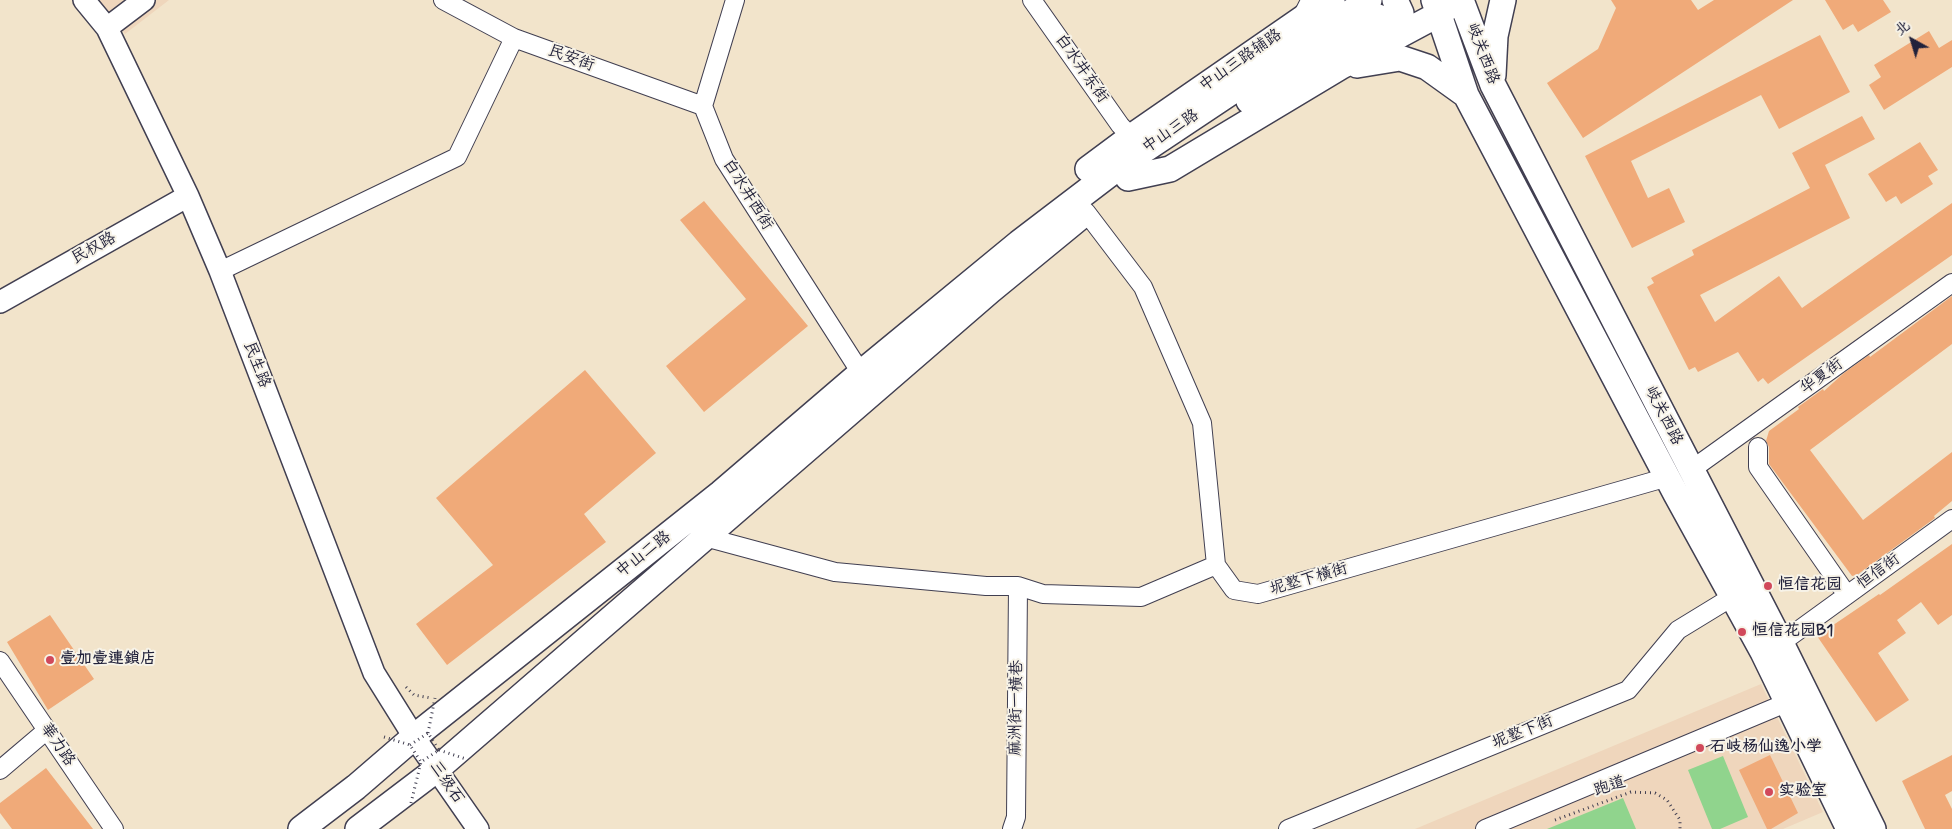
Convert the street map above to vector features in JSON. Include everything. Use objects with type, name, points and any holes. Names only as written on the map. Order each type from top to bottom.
[{"type":"main road","name":"中山三路辅路","points":[[1019,243],[1054,195],[1131,136],[1313,7],[1332,0]]},
{"type":"main road","points":[[1493,85],[1495,36],[1503,0]]},
{"type":"main road","points":[[1128,178],[1170,169],[1448,3]]},
{"type":"main road","name":"岐关西路","points":[[1448,3],[1493,85],[1781,643],[1874,829]]},
{"type":"main road","name":"岐关西路","points":[[1448,3],[1466,95],[1763,652],[1786,703],[1849,829]]},
{"type":"main road","points":[[1381,6],[1401,13],[1396,28],[1381,44]]},
{"type":"main road","name":"中山三路","points":[[986,282],[1086,212],[1128,178],[1381,6]]},
{"type":"main road","name":"中山三路","points":[[986,282],[1019,243],[1120,166],[1381,6]]},
{"type":"main road","points":[[1340,68],[1400,58],[1427,67],[1466,95]]},
{"type":"main road","name":"中山二路","points":[[301,829],[356,787],[721,493],[861,373],[986,282]]},
{"type":"main road","name":"中山二路","points":[[358,829],[432,760],[704,537],[986,282]]},
{"type":"street","name":"民生路","points":[[84,0],[107,28],[188,196],[220,271],[374,673],[417,738]]},
{"type":"street","points":[[107,28],[144,0]]},
{"type":"street","name":"民安街","points":[[443,0],[514,38],[703,106]]},
{"type":"street","points":[[703,106],[736,0]]},
{"type":"street","name":"白水井东街","points":[[1032,0],[1120,125],[1131,136]]},
{"type":"street","points":[[220,271],[457,157],[514,38]]},
{"type":"street","name":"白水井西街","points":[[703,106],[724,159],[861,373]]},
{"type":"street","name":"民权路","points":[[0,302],[188,196]]},
{"type":"street","points":[[704,537],[835,572],[986,586],[1018,586],[1044,594],[1141,597],[1216,565],[1202,423],[1143,287],[1086,212]]},
{"type":"street","name":"华夏街","points":[[1691,470],[1952,283]]},
{"type":"street","points":[[1758,447],[1758,467],[1846,595]]},
{"type":"street","name":"坭墪下橫街","points":[[1216,565],[1234,590],[1258,594],[1668,477]]},
{"type":"street","name":"恒信街","points":[[1781,643],[1952,519]]},
{"type":"street","name":"麻洲街一橫巷","points":[[1012,829],[1016,817],[1018,586]]},
{"type":"street","name":"坭墪下街","points":[[1288,829],[1628,690],[1678,630],[1732,596]]},
{"type":"street","name":"華力路","points":[[0,661],[114,829]]},
{"type":"street","points":[[1486,829],[1786,703]]},
{"type":"street","points":[[0,770],[47,730]]},
{"type":"street","name":"三级石","points":[[417,738],[478,829]]},
{"type":"path","points":[[404,684],[414,695],[444,698]]},
{"type":"path","points":[[417,738],[435,698]]},
{"type":"path","points":[[380,745],[386,729]]},
{"type":"path","points":[[384,737],[417,738]]},
{"type":"path","points":[[417,738],[432,760]]},
{"type":"path","points":[[417,738],[432,760]]},
{"type":"path","points":[[432,760],[466,759],[473,753]]},
{"type":"path","points":[[465,767],[466,759]]},
{"type":"path","points":[[404,810],[411,803],[432,760]]},
{"type":"path","name":"跑道","points":[[1548,822],[1631,792],[1655,793],[1667,800],[1680,820],[1680,829]]},
{"type":"path","points":[[411,803],[419,802]]},
{"type":"shaded area","points":[[98,0],[169,0],[125,34]]},
{"type":"shaded area","name":"石岐杨仙逸小学","points":[[1761,684],[1823,812],[1783,829],[1415,829]]},
{"type":"green space","points":[[1723,756],[1748,817],[1720,829],[1712,829],[1688,770]]},
{"type":"green space","points":[[1623,798],[1636,829],[1547,829]]},
{"type":"building","points":[[1611,0],[1691,0],[1698,10],[1714,0],[1793,0],[1583,138],[1547,83],[1598,49],[1616,8]]},
{"type":"building","points":[[1825,0],[1883,0],[1891,12],[1858,32],[1853,24],[1843,30]]},
{"type":"building","points":[[1929,31],[1939,48],[1952,40],[1952,67],[1884,110],[1869,85],[1881,77],[1874,65]]},
{"type":"building","points":[[1820,35],[1850,92],[1779,129],[1761,95],[1631,161],[1648,198],[1669,188],[1685,222],[1632,248],[1585,156]]},
{"type":"building","points":[[1862,116],[1875,139],[1825,165],[1850,218],[1700,295],[1715,322],[1779,276],[1802,308],[1952,203],[1952,255],[1768,384],[1763,378],[1758,382],[1738,352],[1698,372],[1695,367],[1689,370],[1647,287],[1654,283],[1651,278],[1694,255],[1692,250],[1810,188],[1792,153]]},
{"type":"building","points":[[1920,142],[1938,170],[1928,176],[1933,184],[1901,204],[1896,196],[1886,202],[1868,174]]},
{"type":"building","points":[[704,201],[808,326],[704,412],[666,366],[746,299],[680,220]]},
{"type":"building","points":[[1952,296],[1952,344],[1810,450],[1863,520],[1952,452],[1952,501],[1934,516],[1935,518],[1857,575],[1852,576],[1769,464],[1769,447],[1766,441],[1769,431],[1799,409],[1798,407],[1823,389],[1824,391],[1844,373],[1869,355],[1870,357]]},
{"type":"building","points":[[585,370],[656,453],[584,514],[606,542],[447,665],[416,624],[493,565],[436,498]]},
{"type":"building","points":[[1952,544],[1952,615],[1938,625],[1921,602],[1897,620],[1906,633],[1878,653],[1909,700],[1876,722],[1817,636],[1880,595]]},
{"type":"building","name":"壹加壹連鎖店","points":[[50,615],[94,679],[48,710],[7,642]]},
{"type":"building","name":"实验室","points":[[1770,755],[1798,813],[1771,829],[1767,829],[1739,770]]},
{"type":"building","points":[[1952,755],[1952,791],[1945,795],[1952,809],[1952,829],[1925,829],[1902,781]]},
{"type":"building","points":[[46,768],[93,829],[12,829],[0,813],[0,803]]},
{"type":"place","name":"恒信花园","points":[[1768,586]]},
{"type":"place","name":"恒信花园B1","points":[[1742,632]]},
{"type":"place","name":"壹加壹連鎖店","points":[[50,660]]},
{"type":"place","name":"石岐杨仙逸小学","points":[[1700,748]]},
{"type":"place","name":"实验室","points":[[1769,792]]}]
